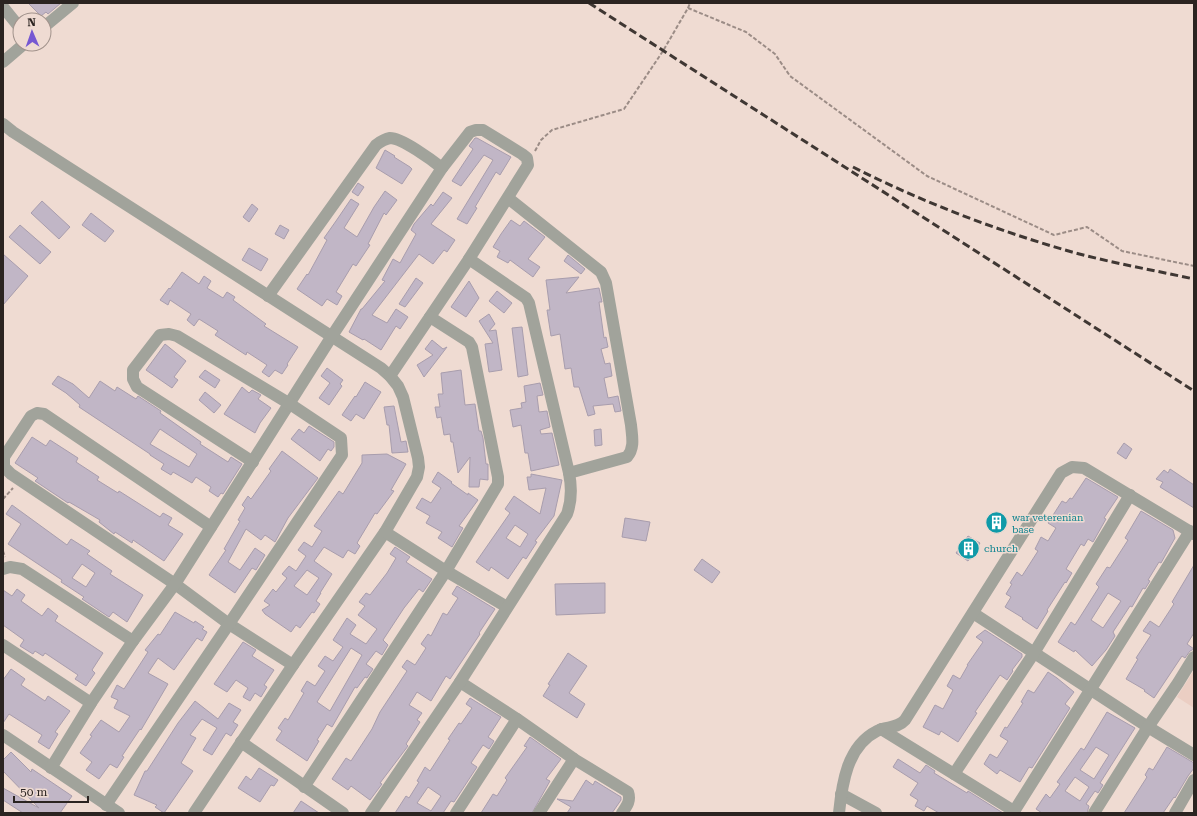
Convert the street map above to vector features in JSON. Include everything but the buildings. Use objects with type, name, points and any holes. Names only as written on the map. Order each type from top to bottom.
[{"type":"street","points":[[52,20],[73,3]]},
{"type":"street","points":[[3,7],[12,18]]},
{"type":"street","points":[[3,62],[15,52]]},
{"type":"street","points":[[3,124],[19,136],[268,296],[371,360],[390,376],[398,386],[403,397],[418,458],[418,477],[385,532],[293,665],[194,813]]},
{"type":"street","points":[[50,768],[91,703],[133,641],[175,584],[332,336],[442,168],[470,132],[483,130],[522,154],[527,158],[528,165],[469,260],[390,376]]},
{"type":"street","points":[[268,296],[376,145],[380,142],[385,139],[395,139],[421,152],[442,168]]},
{"type":"street","points":[[508,198],[601,272],[606,283],[631,425],[632,448],[627,457],[569,473]]},
{"type":"street","points":[[371,813],[460,682],[567,514],[572,495],[569,473],[529,303],[526,298],[469,260]]},
{"type":"street","points":[[304,787],[446,571],[497,486],[498,477],[472,347],[469,342],[430,317]]},
{"type":"street","points":[[106,806],[342,455],[341,438],[290,404],[174,334],[160,335],[133,370],[133,379],[137,387],[252,462]]},
{"type":"street","points":[[211,527],[44,414],[37,413],[31,416],[4,457],[7,470],[20,480],[175,584],[229,624],[293,665]]},
{"type":"street","points":[[839,813],[841,794],[848,766],[854,753],[867,738],[877,731],[881,729],[898,726],[905,720],[1061,473],[1066,469],[1072,466],[1084,468],[1192,532],[1090,689],[1014,812],[881,729]]},
{"type":"street","points":[[954,774],[1034,653],[1130,495]]},
{"type":"street","points":[[385,532],[446,571],[507,607]]},
{"type":"street","points":[[3,569],[10,567],[22,569],[133,641]]},
{"type":"street","points":[[973,613],[1148,727],[1194,755]]},
{"type":"street","points":[[3,645],[91,703]]},
{"type":"street","points":[[1094,813],[1194,656]]},
{"type":"street","points":[[460,682],[628,792],[630,797],[629,802],[622,813]]},
{"type":"street","points":[[456,813],[517,719]]},
{"type":"street","points":[[3,735],[106,806],[119,813]]},
{"type":"street","points":[[241,742],[343,813]]},
{"type":"street","points":[[539,813],[574,758]]},
{"type":"street","points":[[1175,813],[1194,780]]},
{"type":"street","points":[[841,794],[876,813]]},
{"type":"path","points":[[528,165],[541,140],[552,130],[624,109],[663,51],[690,3]]},
{"type":"path","points":[[688,8],[746,32],[776,54],[790,76],[927,176],[1054,235],[1087,227],[1122,251],[1194,266]]},
{"type":"path","points":[[3,499],[20,480]]},
{"type":"shaded area","points":[[1194,670],[1194,708],[1177,697]]},
{"type":"railway","points":[[589,3],[1194,391]]},
{"type":"railway","points":[[853,167],[933,204],[1016,235],[1087,256],[1194,279]]},
{"type":"place","name":"war veterenian base","points":[[996,523]]},
{"type":"place","name":"church","points":[[968,548]]}]
